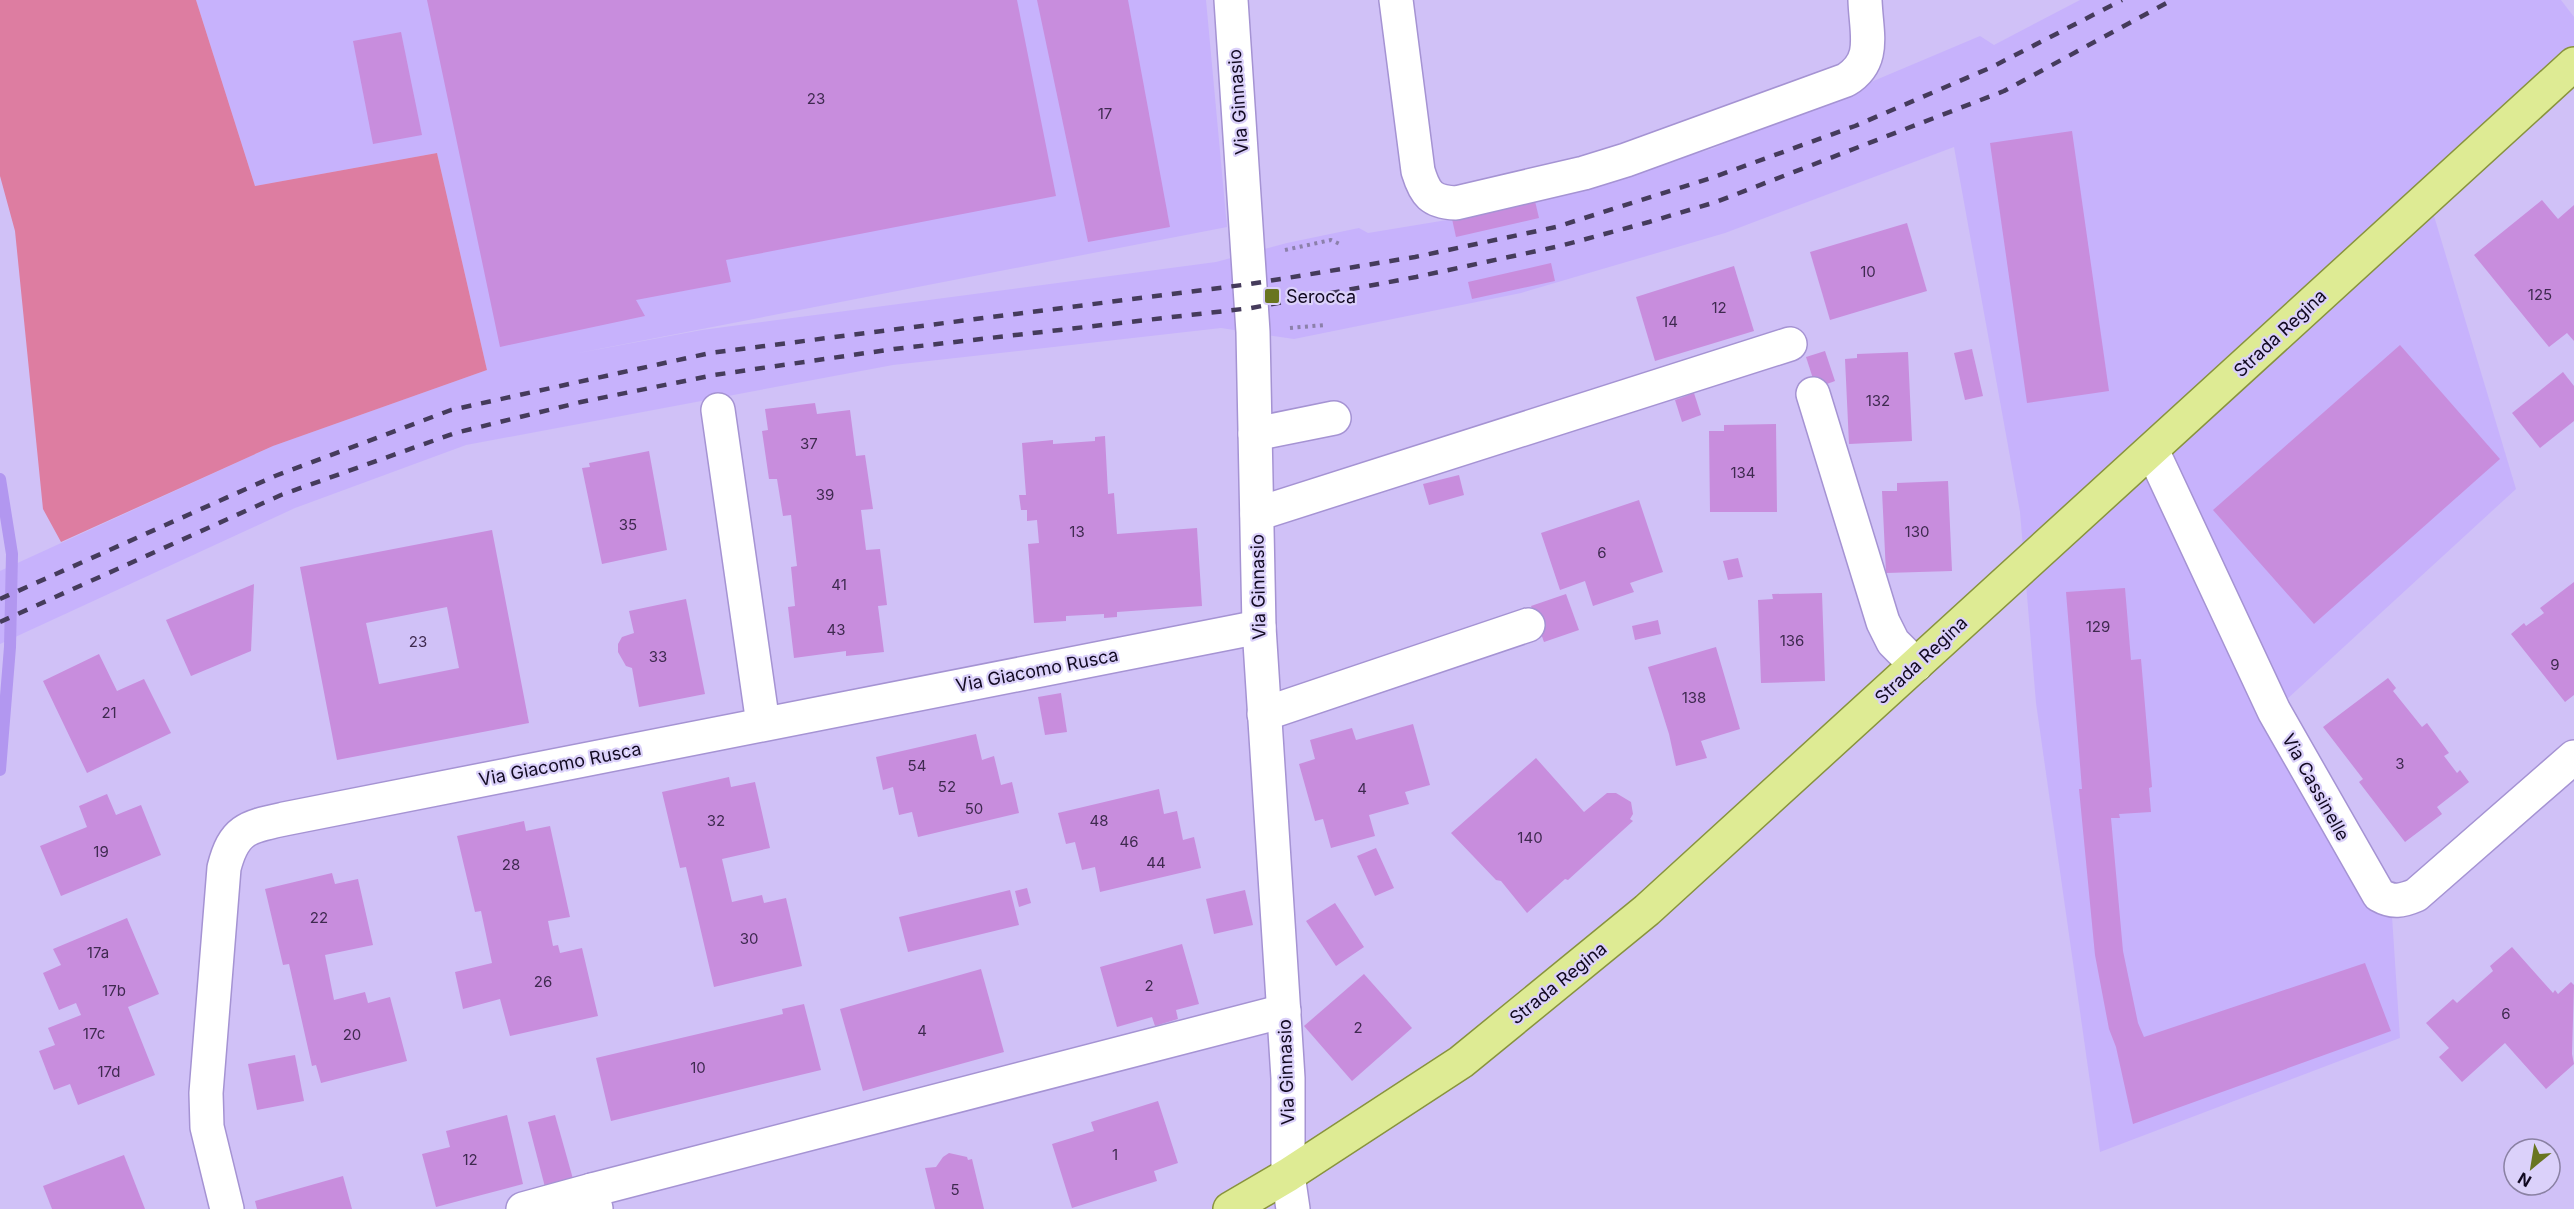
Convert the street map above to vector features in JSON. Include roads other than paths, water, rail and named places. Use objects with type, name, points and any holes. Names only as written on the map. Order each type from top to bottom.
[{"type":"main road","name":"Strada Regina","points":[[1230,1209],[1461,1062],[1714,851],[2574,63]]},
{"type":"street","name":"Via Ginnasio","points":[[1231,0],[1249,257],[1258,627],[1284,1011],[1288,1078],[1288,1174],[1293,1209]]},
{"type":"street","points":[[1396,0],[1418,171],[1423,186],[1430,196],[1442,202],[1456,203],[1626,160],[1846,80],[1858,72],[1867,55],[1865,0]]},
{"type":"street","points":[[1257,513],[1790,344]]},
{"type":"street","points":[[1814,394],[1883,622],[1893,642],[1916,665]]},
{"type":"street","points":[[718,410],[763,724]]},
{"type":"street","points":[[1255,434],[1334,418]]},
{"type":"street","name":"Via Cassinelle","points":[[2152,450],[2274,711],[2379,895],[2391,901],[2403,900],[2416,895],[2574,757]]},
{"type":"street","points":[[1264,714],[1528,625]]},
{"type":"street","name":"Via Giacomo Rusca","points":[[227,1209],[211,1149],[206,1109],[224,868],[229,848],[237,835],[245,829],[284,819],[1258,627]]},
{"type":"street","points":[[523,1209],[594,1200],[1284,1011]]},
{"type":"waterway","points":[[0,479],[12,554],[10,647],[0,770]]},
{"type":"railway","points":[[0,599],[275,476],[451,410],[710,353],[1250,284],[1415,257],[1556,227],[1714,177],[1855,126],[1992,67],[2122,0]]},
{"type":"railway","points":[[0,622],[281,495],[455,433],[581,402],[714,375],[894,349],[1251,308],[1416,277],[1560,246],[1649,222],[1716,202],[2004,91],[2172,0]]},
{"type":"place","name":"Serocca","points":[[1272,296]]}]
